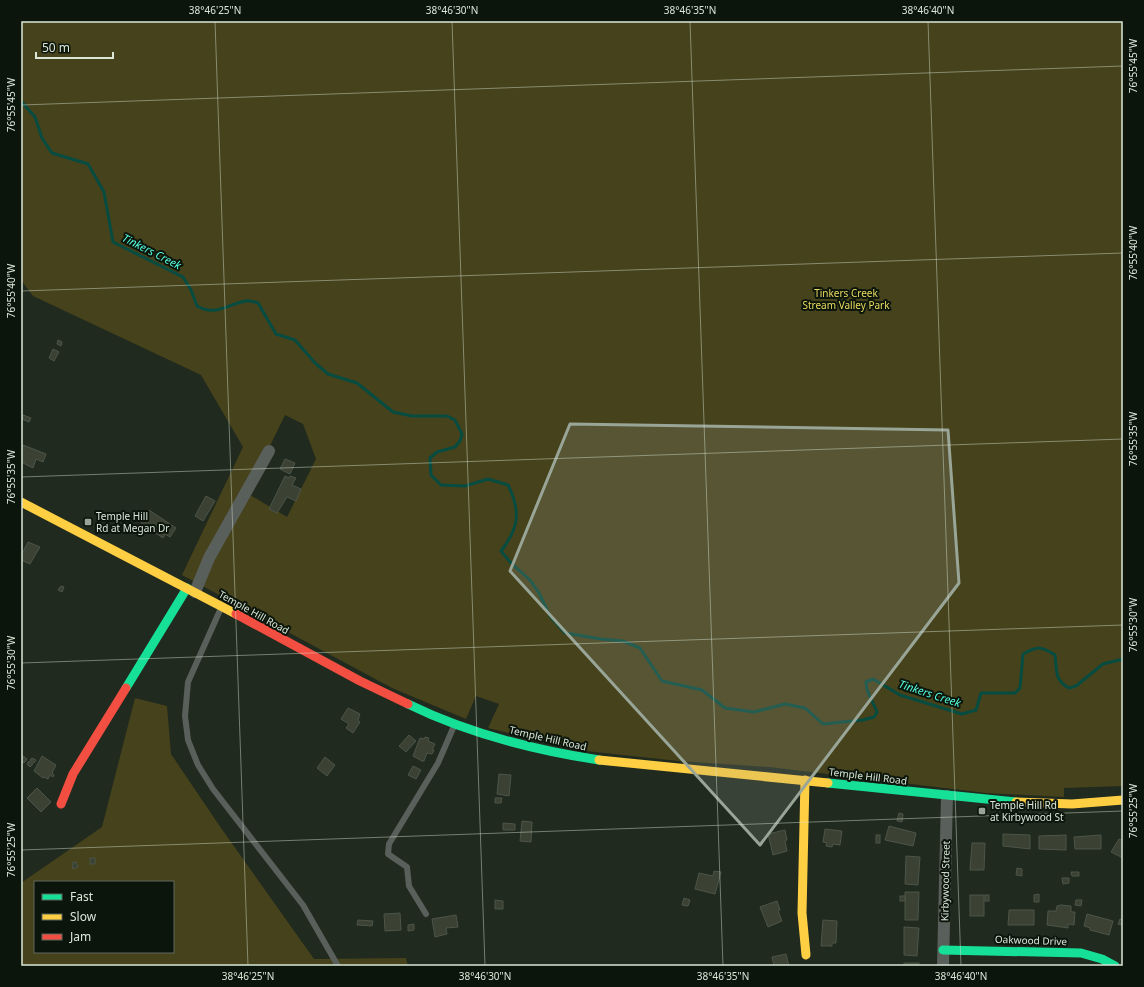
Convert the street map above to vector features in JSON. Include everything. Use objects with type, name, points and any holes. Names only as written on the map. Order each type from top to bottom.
[{"type":"main road","name":"Temple Hill Road","points":[[21,502],[222,606],[360,681],[424,712],[455,725],[530,746],[594,759],[947,796],[1026,803],[1072,804],[1123,800]]},
{"type":"main road","points":[[61,804],[72,774],[191,590]]},
{"type":"main road","points":[[805,780],[802,913],[806,955]]},
{"type":"main road","name":"Oakwood Drive","points":[[944,950],[1081,953],[1102,959],[1115,966]]},
{"type":"street","points":[[191,590],[269,451]]},
{"type":"street","name":"Kirbywood Street","points":[[943,966],[947,796]]},
{"type":"lane","points":[[222,606],[188,682],[185,716],[188,740],[198,765],[213,789],[303,905],[338,966]]},
{"type":"lane","points":[[426,914],[409,886],[408,867],[388,854],[387,849],[388,844],[438,763],[455,725]]},
{"type":"highlighted area","points":[[570,424],[948,430],[959,583],[760,845],[510,571]]},
{"type":"green space","name":"Tinkers Creek Stream Valley Park","points":[[21,21],[1123,21],[1123,786],[1064,788],[1064,797],[986,793],[769,767],[678,761],[586,751],[488,728],[499,704],[476,696],[466,719],[392,688],[182,575],[243,447],[201,375],[33,296],[21,280]],"holes":[[[285,415],[303,424],[316,459],[287,517],[247,493]]]},
{"type":"green space","points":[[135,698],[167,706],[171,754],[221,828],[314,959],[406,958],[408,966],[21,966],[21,883],[102,827]]},
{"type":"building","points":[[58,340],[62,342],[61,346],[57,344]]},
{"type":"building","points":[[53,349],[59,352],[54,361],[49,358]]},
{"type":"building","points":[[23,415],[31,418],[29,422],[22,419]]},
{"type":"building","points":[[23,445],[46,454],[43,462],[36,459],[33,468],[21,462],[21,450]]},
{"type":"building","points":[[285,459],[295,463],[290,474],[280,469]]},
{"type":"building","points":[[285,476],[289,478],[290,476],[296,478],[292,485],[301,489],[296,501],[287,497],[277,513],[269,509]]},
{"type":"building","points":[[206,496],[215,501],[203,521],[195,516]]},
{"type":"building","points":[[149,510],[176,528],[170,537],[165,534],[163,538],[141,523]]},
{"type":"building","points":[[28,542],[40,547],[30,564],[21,560],[21,556]]},
{"type":"building","points":[[61,586],[64,587],[62,592],[58,590]]},
{"type":"building","points":[[348,708],[360,714],[358,720],[360,722],[353,733],[346,728],[349,724],[341,719]]},
{"type":"building","points":[[409,735],[416,741],[406,752],[399,746]]},
{"type":"building","points":[[425,737],[429,738],[428,741],[435,744],[432,754],[427,753],[424,761],[422,761],[413,756],[420,738],[424,739]]},
{"type":"building","points":[[23,756],[27,759],[24,763],[22,761]]},
{"type":"building","points":[[42,756],[56,765],[52,773],[54,775],[53,777],[50,775],[48,779],[43,778],[34,771]]},
{"type":"building","points":[[325,757],[335,765],[327,776],[317,768]]},
{"type":"building","points":[[32,758],[36,760],[34,763],[30,760]]},
{"type":"building","points":[[29,761],[33,764],[30,767],[27,764]]},
{"type":"building","points":[[413,766],[421,770],[416,779],[408,775]]},
{"type":"building","points":[[499,774],[511,775],[509,796],[497,794]]},
{"type":"building","points":[[37,788],[51,802],[41,812],[27,798]]},
{"type":"building","points":[[495,798],[502,798],[501,803],[495,803]]},
{"type":"building","points":[[899,813],[903,814],[902,822],[897,821]]},
{"type":"building","points":[[522,821],[532,822],[531,842],[520,841]]},
{"type":"building","points":[[503,823],[515,824],[515,830],[503,830]]},
{"type":"building","points":[[889,826],[916,833],[913,846],[885,840]]},
{"type":"building","points":[[825,829],[842,831],[840,845],[833,844],[832,847],[826,846],[827,843],[823,842]]},
{"type":"building","points":[[785,830],[787,851],[773,855],[768,834]]},
{"type":"building","points":[[1003,834],[1030,835],[1030,849],[1003,846]]},
{"type":"building","points":[[876,835],[880,835],[880,843],[876,843]]},
{"type":"building","points":[[1066,835],[1066,850],[1039,849],[1039,836]]},
{"type":"building","points":[[1101,835],[1101,849],[1075,849],[1074,837]]},
{"type":"building","points":[[1119,839],[1123,841],[1123,858],[1111,852]]},
{"type":"building","points":[[972,843],[985,843],[984,870],[970,870]]},
{"type":"building","points":[[906,856],[920,857],[918,885],[905,884]]},
{"type":"building","points":[[90,858],[95,858],[95,864],[90,864]]},
{"type":"building","points":[[76,862],[78,867],[73,869],[72,863]]},
{"type":"building","points":[[1017,868],[1022,869],[1022,876],[1016,875]]},
{"type":"building","points":[[714,871],[721,872],[715,894],[695,889],[699,873],[713,876]]},
{"type":"building","points":[[1071,872],[1079,872],[1079,876],[1072,876]]},
{"type":"building","points":[[1062,878],[1069,878],[1069,883],[1063,884]]},
{"type":"building","points":[[905,892],[919,892],[918,920],[905,920]]},
{"type":"building","points":[[1039,894],[1039,902],[1034,902],[1034,895]]},
{"type":"building","points":[[970,895],[984,895],[984,916],[970,916]]},
{"type":"building","points":[[985,895],[989,895],[989,901],[985,901]]},
{"type":"building","points":[[900,896],[905,896],[905,901],[900,901]]},
{"type":"building","points":[[684,898],[690,900],[688,906],[682,905]]},
{"type":"building","points":[[495,900],[503,901],[503,909],[495,909]]},
{"type":"building","points":[[1076,900],[1082,900],[1081,906],[1075,905]]},
{"type":"building","points":[[777,901],[780,910],[778,911],[782,921],[768,927],[760,907]]},
{"type":"building","points":[[1057,906],[1071,906],[1071,912],[1075,912],[1074,925],[1068,924],[1068,928],[1047,925],[1048,911],[1056,911]]},
{"type":"building","points":[[1009,910],[1034,910],[1034,925],[1008,925]]},
{"type":"building","points":[[400,913],[401,930],[385,931],[384,914]]},
{"type":"building","points":[[1087,914],[1113,921],[1109,935],[1090,930],[1090,928],[1084,926]]},
{"type":"building","points":[[456,915],[458,927],[446,928],[447,934],[435,937],[432,919]]},
{"type":"building","points":[[1120,919],[1123,920],[1121,925],[1118,924]]},
{"type":"building","points":[[358,920],[373,921],[372,926],[357,925]]},
{"type":"building","points":[[823,920],[837,921],[836,943],[832,943],[832,946],[821,946]]},
{"type":"building","points":[[414,924],[414,930],[408,931],[408,925]]},
{"type":"building","points":[[904,927],[919,928],[917,956],[904,955]]},
{"type":"building","points":[[786,954],[789,966],[774,966],[772,957]]},
{"type":"building","points":[[904,963],[919,963],[919,966],[904,966]]},
{"type":"waterway","name":"Tinkers Creek","points":[[21,101],[35,117],[42,138],[52,153],[88,164],[104,192],[113,242],[183,277],[191,290],[197,306],[204,309],[216,310],[247,301],[258,303],[276,334],[295,340],[315,363],[328,374],[357,383],[393,412],[412,416],[447,416],[455,420],[462,434],[460,441],[455,447],[437,452],[430,458],[431,475],[441,485],[465,486],[488,479],[508,485],[515,503],[516,519],[512,535],[501,551],[512,564],[530,580],[539,593],[550,616],[565,633],[623,641],[640,648],[662,681],[702,690],[725,708],[754,712],[785,704],[805,708],[823,724],[863,720],[874,717],[877,712],[868,694],[866,686],[866,682],[873,679],[900,695],[962,714],[976,710],[981,693],[1015,693],[1020,688],[1023,654],[1036,648],[1046,650],[1055,655],[1057,674],[1061,682],[1069,688],[1076,686],[1103,664],[1123,659]]},
{"type":"traffic: fast","points":[[126,688],[187,588]]},
{"type":"traffic: fast","points":[[408,704],[454,724],[477,732],[526,746],[599,760]]},
{"type":"traffic: fast","points":[[828,783],[1016,802]]},
{"type":"traffic: fast","points":[[943,950],[1081,953],[1102,959],[1115,966]]},
{"type":"traffic: slow","points":[[21,502],[236,614]]},
{"type":"traffic: slow","points":[[599,760],[828,783]]},
{"type":"traffic: slow","points":[[805,780],[802,913],[806,955]]},
{"type":"traffic: slow","points":[[1016,802],[1072,804],[1123,800]]},
{"type":"traffic: jam","points":[[236,614],[360,681],[408,704]]},
{"type":"traffic: jam","points":[[61,804],[73,774],[126,688]]},
{"type":"place","name":"Temple Hill Rd at Megan Dr","points":[[88,522]]},
{"type":"place","name":"Temple Hill Rd at Kirbywood St","points":[[982,811]]}]
